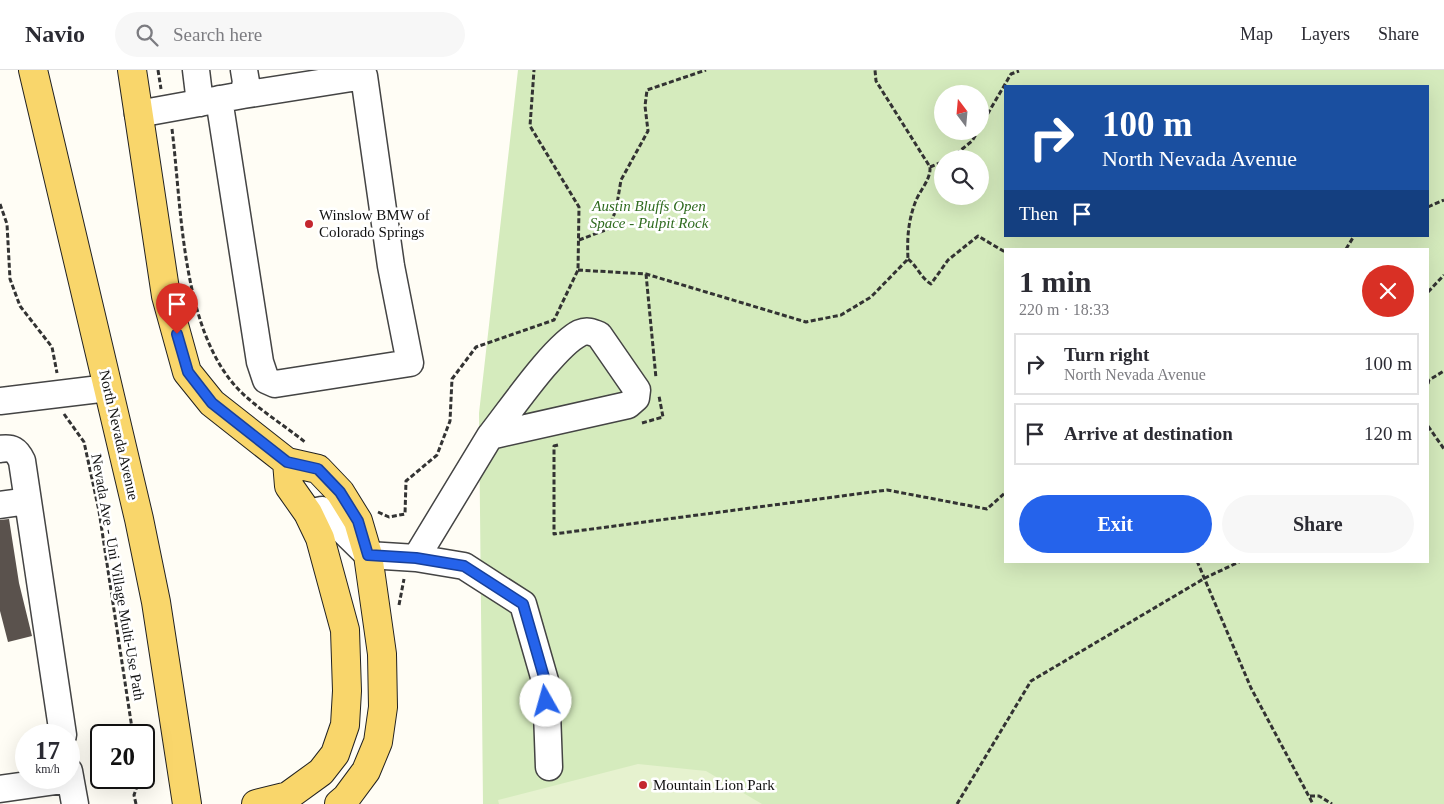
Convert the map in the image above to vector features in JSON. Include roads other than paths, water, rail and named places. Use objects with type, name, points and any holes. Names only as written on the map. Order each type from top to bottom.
[{"type":"main road","name":"North Nevada Avenue","points":[[33,70],[139,519],[156,602],[186,804]]},
{"type":"main road","points":[[132,70],[166,296],[188,372],[212,403],[287,462],[318,469],[340,492],[358,521],[368,555],[382,654],[384,707],[378,742],[366,770],[346,798],[339,804]]},
{"type":"main road","points":[[256,804],[288,796],[321,772],[335,754],[345,725],[347,691],[346,630],[320,538],[308,513],[289,486],[287,462]]},
{"type":"street","points":[[138,114],[226,92],[364,76],[390,266],[410,363],[276,384],[266,380],[260,362],[226,92],[196,70]]},
{"type":"street","points":[[416,558],[490,436],[554,355],[580,334],[589,331],[599,335],[637,390],[636,398],[628,404],[490,436]]},
{"type":"street","points":[[0,401],[108,388]]},
{"type":"street","points":[[0,449],[14,449],[18,452],[28,501],[61,724]]},
{"type":"street","points":[[0,505],[28,501]]},
{"type":"street","points":[[308,513],[322,510],[368,555],[416,558],[464,566],[523,604],[546,684],[549,767]]},
{"type":"street","points":[[0,789],[15,786]]},
{"type":"street","points":[[71,789],[74,804]]},
{"type":"place","name":"Winslow BMW of Colorado Springs","points":[[309,224]]},
{"type":"place","name":"Mountain Lion Park","points":[[643,785]]},
{"type":"park label","name":"Austin Bluffs Open Space - Pulpit Rock","points":[[649,214]]}]
